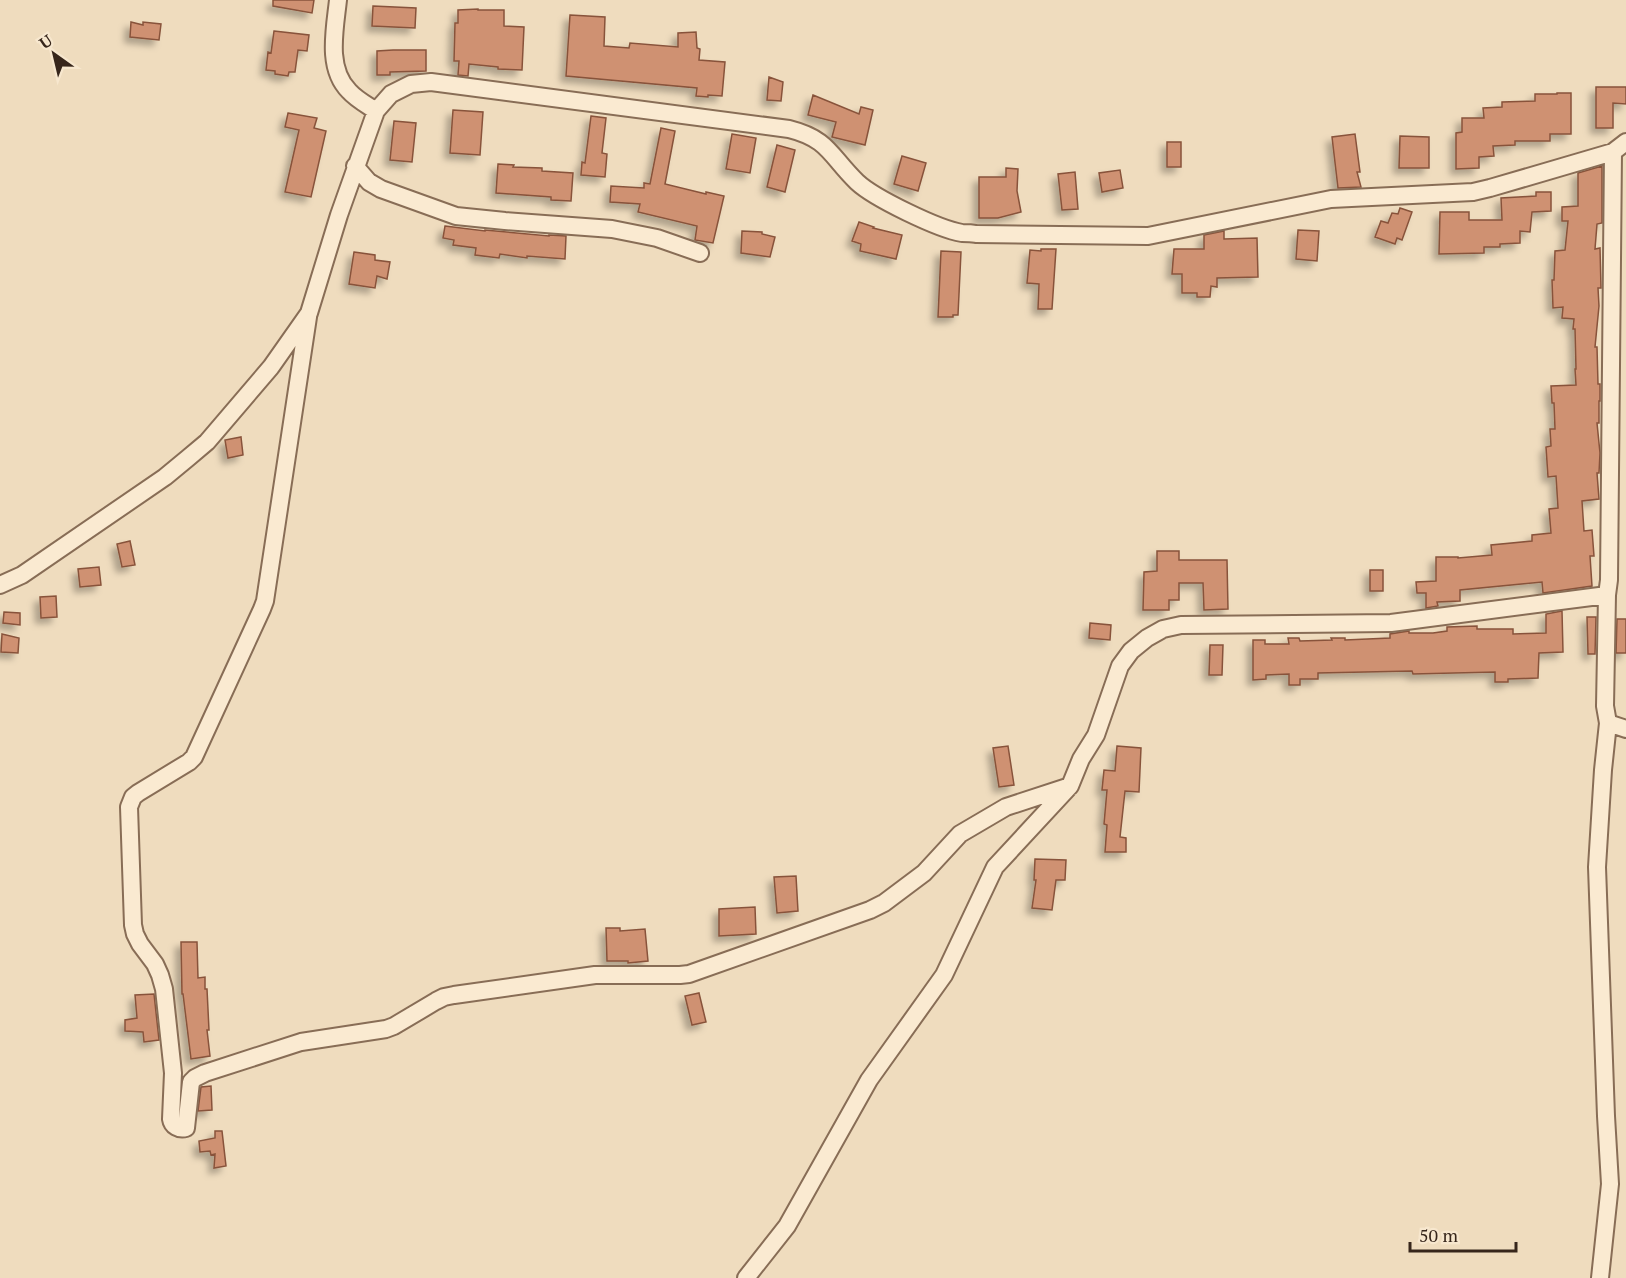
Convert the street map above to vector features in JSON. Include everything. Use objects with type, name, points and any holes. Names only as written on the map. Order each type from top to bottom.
[{"type":"street","points":[[338,0],[334,64],[339,77],[349,91],[376,111]]},
{"type":"street","points":[[1070,786],[1006,807],[960,834],[924,873],[884,903],[870,910],[689,974],[588,976],[444,997],[387,1029],[301,1042],[205,1072],[191,1082],[186,1128],[183,1129],[172,1123],[173,1073],[164,989],[155,964],[140,944],[133,924],[129,807],[133,797],[138,793],[194,757],[265,601],[309,313],[339,215],[376,111],[392,94],[411,84],[431,82],[803,132],[824,144],[857,183],[878,197],[938,226],[960,233],[976,234],[1148,236],[1331,199],[1479,191],[1619,147],[1607,595],[1605,706],[1608,723],[1597,867],[1610,1184],[1600,1278]]},
{"type":"street","points":[[356,166],[369,182],[381,189],[456,216],[505,222],[612,229],[657,238],[700,253]]},
{"type":"street","points":[[0,585],[22,575],[165,477],[207,442],[270,367],[309,313]]},
{"type":"street","points":[[746,1278],[787,1226],[869,1080],[944,975],[995,867],[1070,786],[1081,759],[1096,735],[1120,666],[1131,651],[1147,638],[1163,629],[1181,625],[1391,623],[1607,595]]},
{"type":"street","points":[[1608,723],[1626,729]]},
{"type":"building","points":[[273,0],[314,0],[312,13],[273,6]]},
{"type":"building","points":[[373,6],[416,8],[415,28],[372,26]]},
{"type":"building","points":[[458,10],[504,10],[504,26],[524,27],[522,70],[469,64],[468,76],[458,75],[459,61],[454,61],[455,23],[458,23]]},
{"type":"building","points":[[570,15],[605,17],[604,46],[629,48],[630,43],[678,47],[678,33],[696,32],[697,48],[700,49],[699,60],[725,62],[722,96],[696,96],[697,88],[566,76]]},
{"type":"building","points":[[131,22],[143,25],[143,22],[161,24],[159,40],[130,37]]},
{"type":"building","points":[[274,31],[309,35],[307,51],[298,50],[295,72],[289,72],[288,76],[266,70]]},
{"type":"building","points":[[426,50],[426,71],[390,72],[390,75],[377,75],[377,51]]},
{"type":"building","points":[[769,77],[783,82],[781,101],[767,100]]},
{"type":"building","points":[[1596,87],[1626,87],[1626,104],[1613,103],[1613,128],[1596,128]]},
{"type":"building","points":[[1571,93],[1571,134],[1550,134],[1550,141],[1515,141],[1515,145],[1493,146],[1494,156],[1479,157],[1479,168],[1456,169],[1456,133],[1462,132],[1462,118],[1484,118],[1483,108],[1502,107],[1502,102],[1535,101],[1535,94]]},
{"type":"building","points":[[813,95],[859,114],[861,107],[873,110],[865,145],[832,137],[836,122],[808,115]]},
{"type":"building","points":[[453,110],[483,112],[480,155],[450,153]]},
{"type":"building","points":[[288,113],[317,118],[314,128],[326,131],[311,197],[285,192],[299,130],[285,127]]},
{"type":"building","points":[[591,116],[606,118],[602,153],[607,154],[605,177],[581,175],[582,162],[585,163]]},
{"type":"building","points":[[394,121],[416,123],[412,162],[390,160]]},
{"type":"building","points":[[661,128],[675,131],[665,184],[724,196],[713,243],[695,240],[697,226],[638,212],[640,204],[610,202],[611,186],[644,188],[644,183],[650,184]]},
{"type":"building","points":[[732,134],[756,138],[750,173],[726,169]]},
{"type":"building","points":[[1355,134],[1360,172],[1357,172],[1361,187],[1338,188],[1332,137]]},
{"type":"building","points":[[1400,136],[1429,137],[1429,168],[1399,168]]},
{"type":"building","points":[[1167,142],[1181,142],[1181,167],[1167,167]]},
{"type":"building","points":[[777,145],[795,150],[785,192],[767,187]]},
{"type":"building","points":[[902,156],[926,163],[918,191],[894,184]]},
{"type":"building","points":[[498,164],[573,173],[571,201],[551,200],[551,197],[496,193]]},
{"type":"building","points":[[1602,166],[1602,223],[1597,224],[1595,249],[1600,248],[1601,288],[1598,288],[1599,306],[1595,347],[1597,347],[1598,384],[1600,384],[1599,423],[1597,423],[1600,453],[1599,473],[1597,473],[1599,499],[1582,501],[1584,531],[1592,530],[1594,556],[1590,556],[1592,586],[1543,593],[1542,582],[1460,590],[1460,601],[1437,602],[1438,606],[1426,608],[1426,593],[1417,593],[1416,582],[1436,581],[1436,557],[1492,555],[1491,545],[1532,541],[1532,535],[1551,533],[1549,509],[1558,508],[1556,476],[1548,477],[1546,447],[1551,446],[1550,429],[1555,429],[1551,386],[1576,385],[1574,319],[1562,318],[1563,307],[1553,308],[1552,280],[1554,280],[1555,251],[1565,250],[1568,221],[1562,221],[1562,207],[1578,206],[1578,173]]},
{"type":"building","points":[[1006,168],[1018,169],[1017,191],[1021,212],[998,218],[979,218],[979,177],[1006,177]]},
{"type":"building","points":[[1120,170],[1123,188],[1102,192],[1099,173]]},
{"type":"building","points":[[1075,172],[1078,209],[1062,210],[1058,174]]},
{"type":"building","points":[[1536,192],[1551,192],[1551,211],[1532,212],[1530,232],[1520,231],[1520,243],[1484,247],[1484,253],[1439,254],[1440,212],[1469,212],[1469,220],[1502,220],[1501,198],[1536,196]]},
{"type":"building","points":[[1400,208],[1412,212],[1402,240],[1397,238],[1395,244],[1375,237],[1381,221],[1388,223],[1392,213],[1398,214]]},
{"type":"building","points":[[859,222],[902,235],[896,259],[860,251],[861,244],[852,241]]},
{"type":"building","points":[[445,226],[566,236],[565,259],[527,256],[527,258],[500,254],[499,258],[475,255],[476,248],[453,245],[454,240],[443,238]]},
{"type":"building","points":[[1298,230],[1319,231],[1317,261],[1296,259]]},
{"type":"building","points":[[742,231],[762,232],[762,234],[775,237],[770,257],[741,253]]},
{"type":"building","points":[[1224,231],[1224,239],[1257,238],[1258,277],[1217,278],[1217,287],[1211,286],[1210,297],[1197,297],[1197,293],[1182,293],[1182,274],[1172,274],[1174,249],[1204,249],[1204,235]]},
{"type":"building","points":[[1041,249],[1056,249],[1052,309],[1038,309],[1039,284],[1027,283],[1030,250],[1041,251]]},
{"type":"building","points":[[941,251],[961,252],[958,315],[953,315],[953,317],[938,317]]},
{"type":"building","points":[[354,252],[375,255],[375,260],[390,262],[387,279],[377,276],[375,288],[349,284]]},
{"type":"building","points":[[241,437],[243,455],[228,458],[225,440]]},
{"type":"building","points":[[130,541],[135,565],[122,567],[117,544]]},
{"type":"building","points":[[1157,551],[1179,551],[1179,560],[1227,560],[1228,609],[1204,610],[1203,583],[1179,583],[1179,600],[1169,600],[1169,610],[1143,610],[1144,572],[1157,571]]},
{"type":"building","points":[[99,567],[101,585],[80,587],[78,569]]},
{"type":"building","points":[[1370,570],[1383,570],[1383,591],[1370,591]]},
{"type":"building","points":[[56,596],[57,617],[41,618],[40,597]]},
{"type":"building","points":[[1562,611],[1563,652],[1539,653],[1538,678],[1495,682],[1495,672],[1413,674],[1412,671],[1318,673],[1318,679],[1300,679],[1300,685],[1289,685],[1289,674],[1266,675],[1266,679],[1253,680],[1253,640],[1265,640],[1265,644],[1289,644],[1288,638],[1299,638],[1300,641],[1332,640],[1331,638],[1345,638],[1345,640],[1390,638],[1390,634],[1409,631],[1409,633],[1433,633],[1447,631],[1447,627],[1477,626],[1477,629],[1513,629],[1513,634],[1546,633],[1546,614]]},
{"type":"building","points":[[4,612],[20,613],[20,625],[3,623]]},
{"type":"building","points":[[1587,617],[1596,617],[1595,654],[1588,654]]},
{"type":"building","points":[[1617,619],[1626,619],[1626,653],[1616,653]]},
{"type":"building","points":[[1090,623],[1111,625],[1110,640],[1089,638]]},
{"type":"building","points":[[2,634],[19,638],[18,653],[1,652]]},
{"type":"building","points":[[1210,645],[1223,645],[1222,675],[1209,675]]},
{"type":"building","points":[[1008,746],[1014,785],[999,787],[993,748]]},
{"type":"building","points":[[1117,746],[1141,748],[1139,792],[1125,791],[1120,837],[1126,838],[1126,852],[1105,852],[1107,825],[1104,824],[1107,790],[1102,790],[1104,770],[1115,771]]},
{"type":"building","points":[[1035,859],[1066,860],[1065,880],[1056,880],[1052,910],[1032,908],[1036,880],[1034,880]]},
{"type":"building","points":[[796,876],[798,911],[777,913],[774,877]]},
{"type":"building","points":[[755,907],[756,934],[719,936],[719,909]]},
{"type":"building","points":[[606,928],[620,928],[620,931],[645,929],[648,961],[628,963],[628,961],[607,961]]},
{"type":"building","points":[[181,942],[197,942],[198,978],[205,977],[205,989],[207,989],[209,1030],[207,1030],[210,1056],[191,1059],[182,994]]},
{"type":"building","points":[[699,993],[706,1022],[692,1025],[685,996]]},
{"type":"building","points":[[154,994],[159,1040],[144,1042],[143,1032],[125,1031],[125,1020],[137,1018],[135,995]]},
{"type":"building","points":[[211,1086],[212,1110],[198,1111],[201,1087]]},
{"type":"building","points":[[215,1131],[222,1131],[226,1166],[214,1168],[215,1154],[211,1155],[210,1151],[200,1152],[199,1141],[215,1138]]}]
